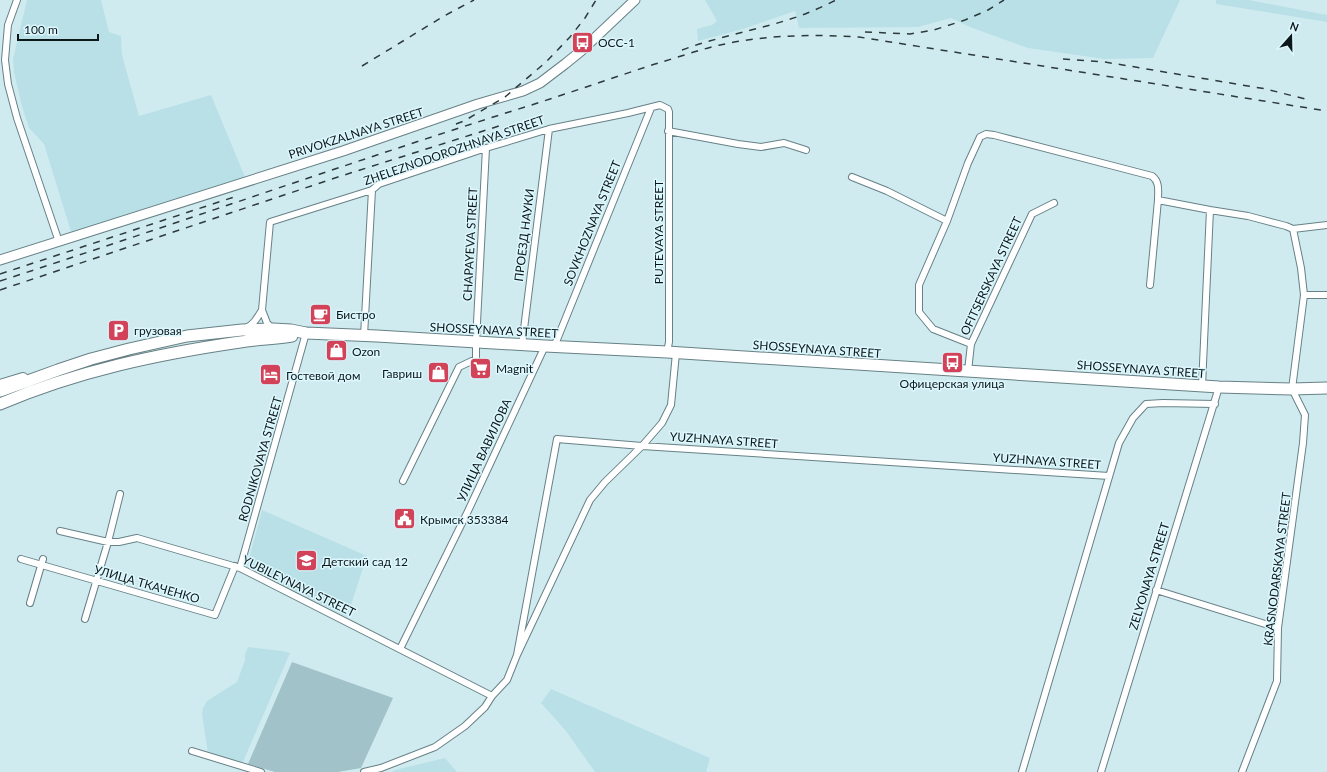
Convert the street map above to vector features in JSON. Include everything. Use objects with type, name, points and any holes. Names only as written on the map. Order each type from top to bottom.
[{"type":"highway","points":[[0,391],[58,370],[129,349],[188,336],[242,330],[291,330],[306,334]]},
{"type":"highway","name":"SHOSSEYNAYA STREET","points":[[306,334],[672,353],[1219,387],[1292,389],[1327,388]]},
{"type":"highway","points":[[0,404],[18,396],[66,380],[139,360],[242,341],[306,334]]},
{"type":"main road","name":"PRIVOKZALNAYA STREET","points":[[0,260],[343,151],[478,104],[524,91],[540,83],[581,51],[635,0]]},
{"type":"main road","points":[[0,385],[58,370]]},
{"type":"street","points":[[17,0],[8,25],[5,60],[8,84],[17,118],[59,242]]},
{"type":"street","name":"ZHELEZNODOROZHNAYA STREET","points":[[262,310],[270,222],[372,190],[379,184],[486,148],[549,129],[660,105],[668,109],[669,112]]},
{"type":"street","name":"SOVKHOZNAYA STREET","points":[[550,347],[651,108]]},
{"type":"street","name":"PUTEVAYA STREET","points":[[517,655],[590,500],[605,482],[642,446],[662,423],[671,405],[672,353],[669,342],[669,112]]},
{"type":"street","name":"ПРОЕЗД НАУКИ","points":[[522,345],[549,129]]},
{"type":"street","points":[[668,131],[761,147],[784,143],[806,150]]},
{"type":"street","points":[[971,344],[933,329],[919,312],[919,286],[948,221],[968,163],[980,137],[986,134],[1152,176],[1156,179],[1158,183],[1158,200],[1150,285]]},
{"type":"street","name":"CHAPAYEVA STREET","points":[[403,480],[459,367],[476,359],[486,148]]},
{"type":"street","points":[[852,177],[887,191],[948,221]]},
{"type":"street","points":[[364,336],[372,190]]},
{"type":"street","points":[[1158,200],[1248,216],[1293,229],[1327,225]]},
{"type":"street","name":"OFITSERSKAYA STREET","points":[[968,372],[971,344],[1032,214],[1054,203]]},
{"type":"street","points":[[1202,386],[1210,210]]},
{"type":"street","points":[[1292,389],[1304,295],[1301,268],[1293,229]]},
{"type":"street","points":[[1304,295],[1327,295]]},
{"type":"street","points":[[262,310],[273,330]]},
{"type":"street","points":[[242,330],[252,325],[262,310]]},
{"type":"street","name":"RODNIKOVAYA STREET","points":[[238,567],[306,334]]},
{"type":"street","name":"УЛИЦА ВАВИЛОВА","points":[[400,649],[550,347]]},
{"type":"street","name":"ZELYONAYA STREET","points":[[1101,772],[1219,387]]},
{"type":"street","name":"KRASNODARSKAYA STREET","points":[[1242,772],[1277,681],[1278,628],[1304,436],[1305,415],[1292,389]]},
{"type":"street","name":"YUZHNAYA STREET","points":[[1022,772],[1119,443],[1133,418],[1146,404],[1215,404]]},
{"type":"street","name":"YUZHNAYA STREET","points":[[517,655],[557,439],[642,446],[1109,476]]},
{"type":"street","points":[[85,620],[108,542],[120,494]]},
{"type":"street","name":"YUBILEYNAYA STREET","points":[[60,531],[108,542],[119,542],[137,538],[238,567],[492,696]]},
{"type":"street","name":"УЛИЦА ТКАЧЕНКО","points":[[22,559],[42,562],[96,581],[215,615],[238,567]]},
{"type":"street","points":[[30,603],[42,562]]},
{"type":"street","points":[[1156,590],[1278,628]]},
{"type":"street","points":[[364,772],[380,768],[436,747],[465,726],[485,707],[492,696],[507,680],[517,655]]},
{"type":"street","points":[[192,751],[261,772]]},
{"type":"shaded area","points":[[27,0],[101,0],[109,32],[121,36],[122,55],[139,116],[211,95],[245,177],[72,235],[44,144],[29,128],[21,103],[14,72],[13,59]]},
{"type":"shaded area","points":[[705,0],[1180,0],[1153,58],[1104,59],[1028,48],[970,27],[951,18],[918,27],[799,28],[795,11],[743,29],[698,41],[697,29],[712,25],[717,21]]},
{"type":"shaded area","points":[[1216,0],[1249,0],[1327,15],[1327,22],[1216,4]]},
{"type":"shaded area","name":"Детский сад 12","points":[[262,510],[367,556],[347,617],[247,566]]},
{"type":"shaded area","points":[[248,647],[290,653],[243,762],[226,761],[208,754],[202,714],[203,708],[207,701],[237,682]]},
{"type":"shaded area","points":[[292,662],[393,698],[361,768],[338,772],[275,772],[248,764]]},
{"type":"shaded area","points":[[551,689],[710,758],[706,772],[595,772],[566,731],[541,703]]},
{"type":"shaded area","points":[[445,758],[457,772],[391,772],[395,770]]},
{"type":"railway","points":[[362,66],[444,16],[474,0]]},
{"type":"railway","points":[[456,124],[464,121],[505,97],[546,62],[570,37],[585,18],[596,0]]},
{"type":"railway","points":[[682,50],[712,40],[790,19],[836,0]]},
{"type":"railway","points":[[865,32],[910,34],[934,30],[965,20],[988,10],[1004,0]]},
{"type":"railway","points":[[0,281],[382,153],[655,64],[712,47],[754,39],[789,36],[859,37],[1327,111]]},
{"type":"railway","points":[[1063,59],[1105,62],[1266,89],[1309,100]]},
{"type":"railway","points":[[0,290],[338,177],[499,126]]},
{"type":"railway","points":[[0,274],[234,197]]},
{"type":"place","name":"ОСС-1","points":[[583,42]]},
{"type":"place","name":"Бистро","points":[[321,314]]},
{"type":"place","name":"грузовая","points":[[118,330]]},
{"type":"place","name":"Ozon","points":[[336,351]]},
{"type":"place","name":"Офицерская улица","points":[[952,362]]},
{"type":"place","name":"Magnit","points":[[480,368]]},
{"type":"place","name":"Гавриш","points":[[438,373]]},
{"type":"place","name":"Гостевой дом","points":[[270,375]]},
{"type":"place","name":"Крымск 353384","points":[[404,519]]},
{"type":"place","name":"Детский сад 12","points":[[307,561]]}]
